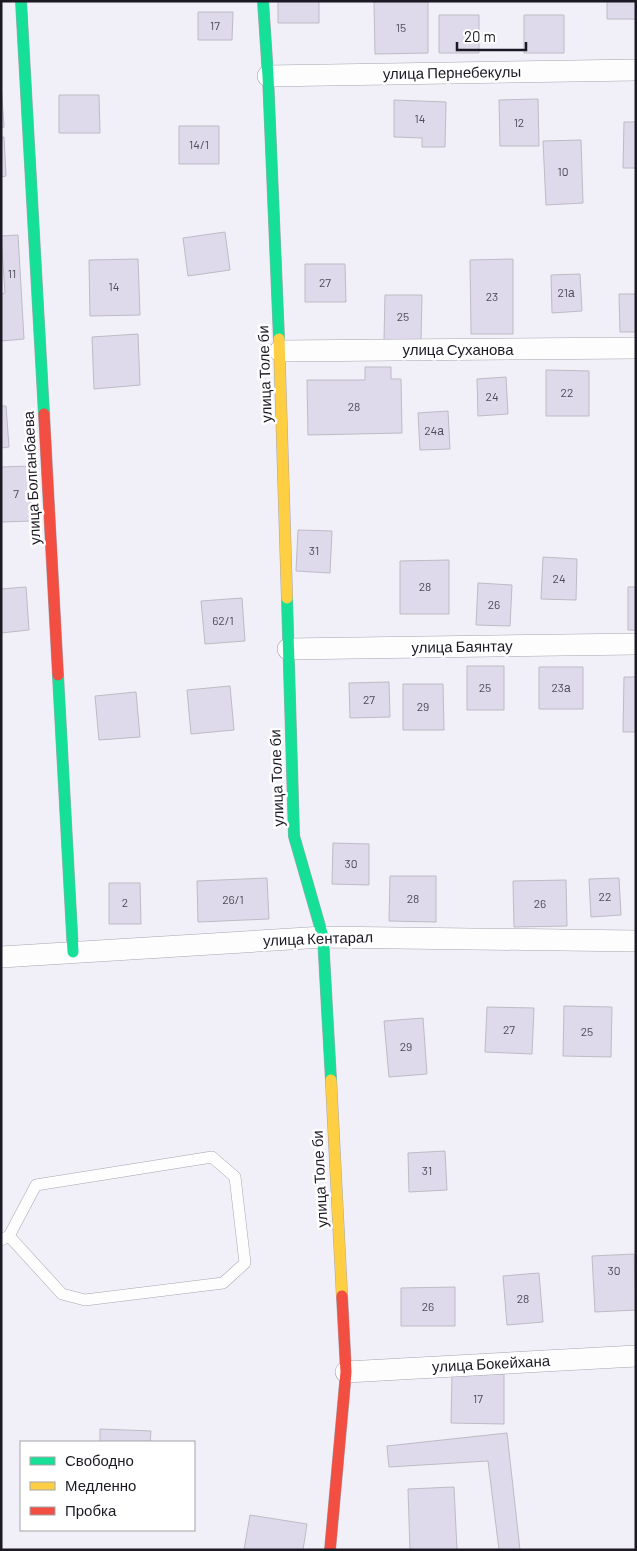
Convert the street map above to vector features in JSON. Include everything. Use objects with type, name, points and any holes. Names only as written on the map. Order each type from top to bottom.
[{"type":"street","name":"улица Болганбаева","points":[[20,1],[73,952]]},
{"type":"street","name":"улица Толе би","points":[[262,1],[268,76],[280,351],[294,836],[323,937],[346,1372],[330,1550]]},
{"type":"street","name":"улица Пернебекулы","points":[[268,76],[636,70]]},
{"type":"street","name":"улица Суханова","points":[[280,351],[636,348]]},
{"type":"street","name":"улица Баянтау","points":[[288,650],[636,644]]},
{"type":"street","name":"улица Кентарал","points":[[1,957],[323,937],[636,941]]},
{"type":"street","name":"улица Бокейхана","points":[[346,1372],[636,1356]]},
{"type":"lane","points":[[212,1156],[234,1177],[245,1264],[223,1283],[85,1300],[62,1294],[5,1238],[36,1185],[212,1156]]},
{"type":"building","points":[[278,1],[319,1],[319,23],[278,23]]},
{"type":"building","points":[[607,1],[636,1],[636,19],[607,19]]},
{"type":"building","points":[[374,2],[428,2],[428,53],[375,54]]},
{"type":"building","points":[[198,12],[233,12],[232,40],[198,40]]},
{"type":"building","points":[[439,15],[479,15],[479,53],[439,53]]},
{"type":"building","points":[[524,15],[564,15],[564,53],[524,53]]},
{"type":"building","points":[[1,82],[4,127],[1,128]]},
{"type":"building","points":[[59,95],[99,95],[100,133],[59,133]]},
{"type":"building","points":[[538,99],[539,146],[500,146],[499,100]]},
{"type":"building","points":[[394,100],[446,102],[445,147],[422,147],[422,138],[394,137]]},
{"type":"building","points":[[624,122],[636,122],[636,168],[623,168]]},
{"type":"building","points":[[179,126],[219,126],[219,164],[179,164]]},
{"type":"building","points":[[1,137],[4,137],[6,176],[1,177]]},
{"type":"building","points":[[581,140],[583,203],[546,205],[543,141]]},
{"type":"building","points":[[225,232],[230,270],[188,276],[183,238]]},
{"type":"building","points":[[18,235],[24,339],[1,341],[1,294],[5,293],[1,236]]},
{"type":"building","points":[[138,259],[140,315],[90,316],[89,260]]},
{"type":"building","points":[[513,259],[513,334],[471,334],[470,260]]},
{"type":"building","points":[[305,264],[345,264],[346,302],[305,302]]},
{"type":"building","points":[[580,274],[582,311],[552,313],[551,275]]},
{"type":"building","points":[[619,294],[636,294],[636,332],[620,332]]},
{"type":"building","points":[[385,295],[422,295],[421,340],[384,340]]},
{"type":"building","points":[[138,334],[140,385],[94,389],[92,337]]},
{"type":"building","points":[[365,367],[391,367],[391,379],[401,379],[402,433],[308,435],[307,380],[365,380]]},
{"type":"building","points":[[546,370],[589,371],[589,416],[546,416]]},
{"type":"building","points":[[506,377],[508,414],[478,416],[477,379]]},
{"type":"building","points":[[1,406],[6,406],[9,447],[1,448]]},
{"type":"building","points":[[448,411],[450,449],[420,450],[418,413]]},
{"type":"building","points":[[29,466],[32,521],[1,522],[1,467]]},
{"type":"building","points":[[298,530],[332,531],[330,573],[296,571]]},
{"type":"building","points":[[543,557],[577,559],[576,600],[541,599]]},
{"type":"building","points":[[449,560],[449,614],[400,614],[400,561]]},
{"type":"building","points":[[478,583],[512,585],[510,626],[476,625]]},
{"type":"building","points":[[26,587],[29,630],[1,633],[1,589]]},
{"type":"building","points":[[628,587],[636,587],[636,630],[628,630]]},
{"type":"building","points":[[242,598],[245,641],[205,644],[201,601]]},
{"type":"building","points":[[467,666],[504,666],[504,710],[467,710]]},
{"type":"building","points":[[539,667],[583,667],[583,709],[539,709]]},
{"type":"building","points":[[624,677],[636,677],[636,732],[623,732]]},
{"type":"building","points":[[389,682],[390,717],[350,718],[349,683]]},
{"type":"building","points":[[403,684],[443,684],[444,730],[403,730]]},
{"type":"building","points":[[230,686],[234,730],[191,734],[187,690]]},
{"type":"building","points":[[136,692],[140,737],[99,740],[95,696]]},
{"type":"building","points":[[333,843],[369,844],[369,885],[332,884]]},
{"type":"building","points":[[390,876],[436,876],[436,922],[389,921]]},
{"type":"building","points":[[267,878],[269,919],[198,922],[197,881]]},
{"type":"building","points":[[619,878],[621,915],[591,917],[589,879]]},
{"type":"building","points":[[566,880],[567,926],[514,927],[513,881]]},
{"type":"building","points":[[109,883],[140,883],[141,924],[109,924]]},
{"type":"building","points":[[564,1006],[612,1007],[611,1057],[563,1056]]},
{"type":"building","points":[[487,1007],[534,1008],[532,1054],[485,1052]]},
{"type":"building","points":[[423,1018],[427,1074],[389,1077],[384,1021]]},
{"type":"building","points":[[445,1151],[447,1190],[409,1192],[408,1153]]},
{"type":"building","points":[[634,1254],[636,1310],[595,1312],[592,1256]]},
{"type":"building","points":[[539,1273],[543,1322],[507,1325],[503,1276]]},
{"type":"building","points":[[455,1287],[455,1326],[401,1326],[401,1288]]},
{"type":"building","points":[[452,1374],[504,1374],[504,1424],[451,1423]]},
{"type":"building","points":[[100,1429],[151,1431],[150,1441],[100,1441]]},
{"type":"building","points":[[507,1433],[520,1550],[499,1550],[488,1461],[389,1467],[387,1446]]},
{"type":"building","points":[[454,1487],[457,1550],[410,1550],[408,1489]]},
{"type":"building","points":[[250,1515],[307,1524],[303,1550],[244,1550]]},
{"type":"traffic: fast","points":[[21,1],[44,414]]},
{"type":"traffic: fast","points":[[263,1],[279,339]]},
{"type":"traffic: fast","points":[[287,598],[294,836],[323,937],[331,1080]]},
{"type":"traffic: fast","points":[[58,675],[73,952]]},
{"type":"traffic: slow","points":[[279,339],[287,598]]},
{"type":"traffic: slow","points":[[331,1080],[342,1296]]},
{"type":"traffic: jam","points":[[44,414],[58,675]]},
{"type":"traffic: jam","points":[[330,1550],[346,1372],[342,1296]]}]
